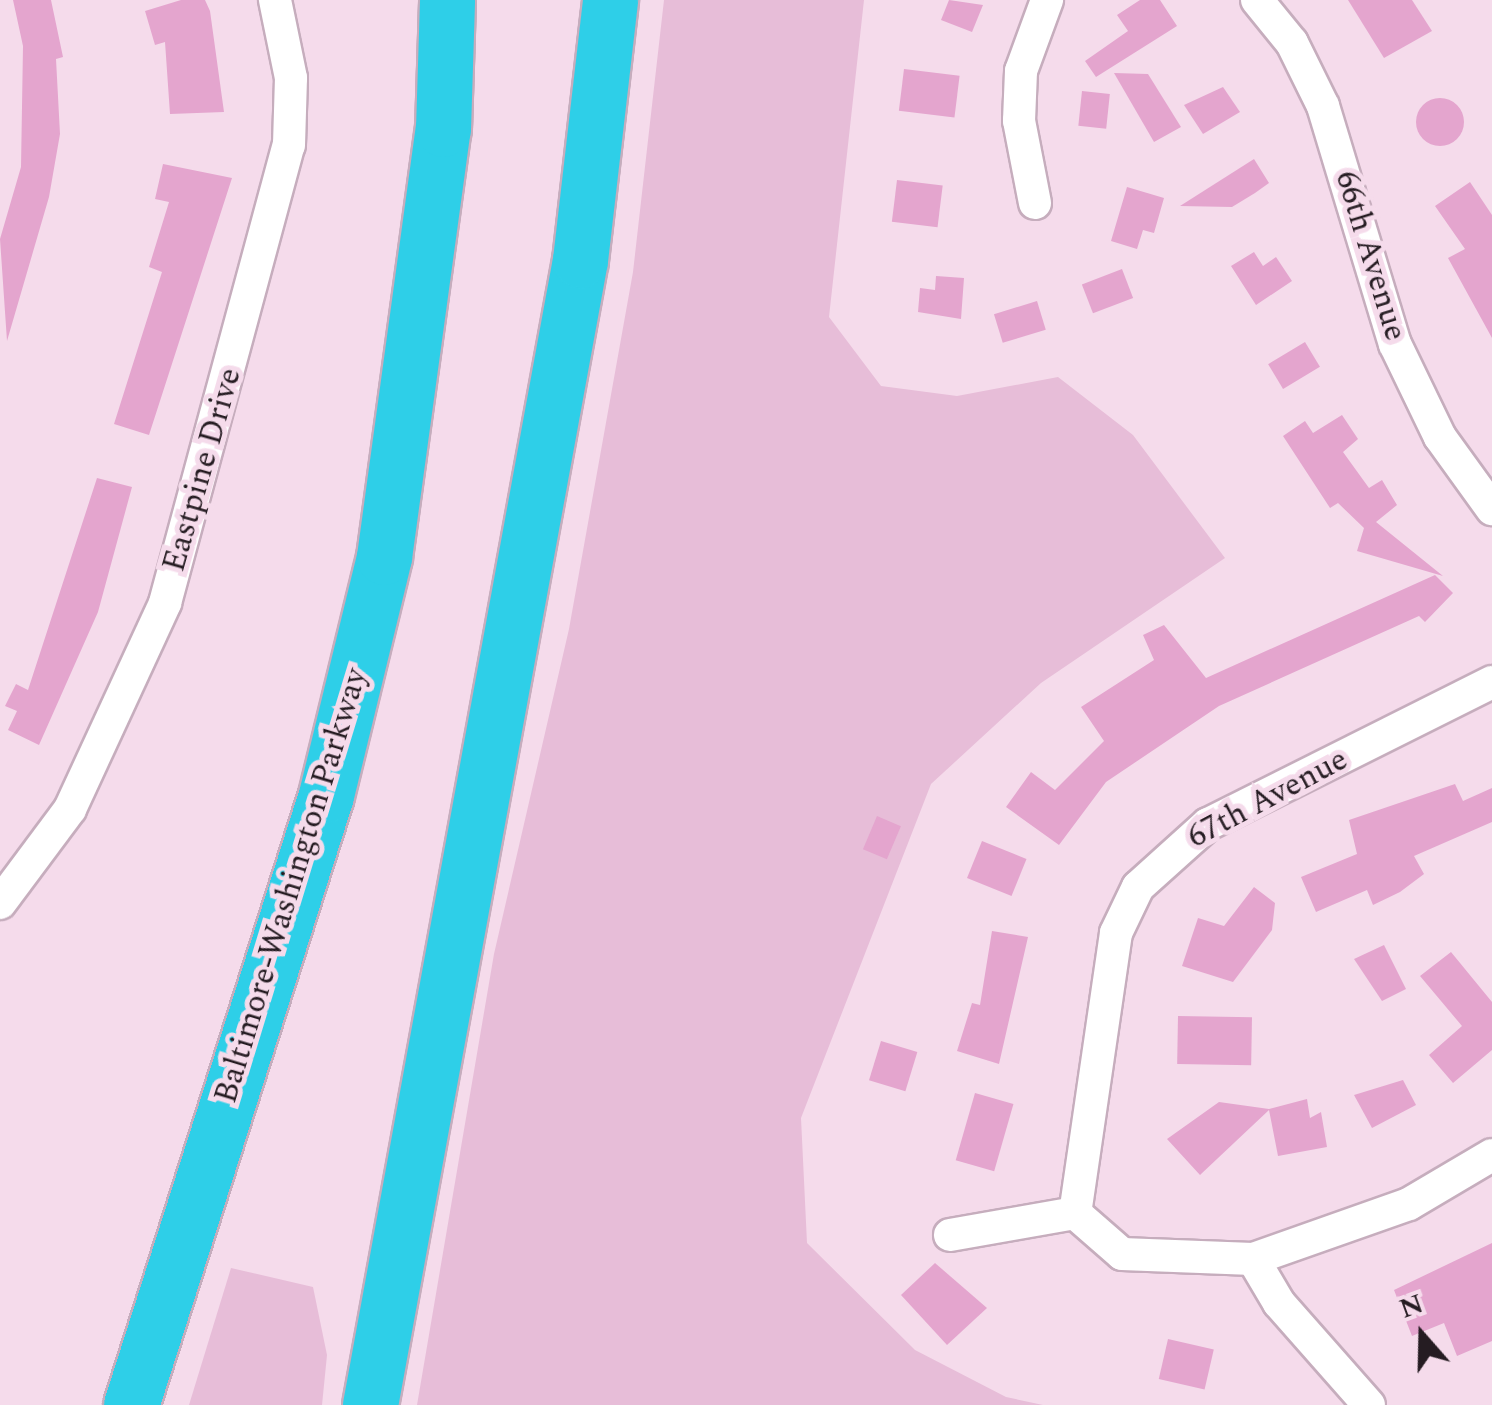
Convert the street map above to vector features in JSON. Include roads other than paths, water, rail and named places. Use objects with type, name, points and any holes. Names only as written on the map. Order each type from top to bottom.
[{"type":"highway","name":"Baltimore-Washington Parkway","points":[[131,1405],[326,795],[384,557],[443,130],[447,0]]},
{"type":"highway","points":[[370,1405],[580,260],[610,0]]},
{"type":"street","name":"Eastpine Drive","points":[[0,904],[70,809],[165,603],[284,173],[291,78],[275,0]]},
{"type":"street","points":[[1035,203],[1020,121],[1022,71],[1048,0]]},
{"type":"street","name":"66th Avenue","points":[[1257,0],[1292,44],[1323,106],[1394,344],[1440,437],[1492,509]]},
{"type":"street","name":"67th Avenue","points":[[1075,1213],[1116,933],[1138,888],[1208,824],[1492,682]]},
{"type":"street","points":[[950,1235],[1075,1213],[1122,1254],[1253,1259],[1408,1204],[1492,1155]]},
{"type":"street","points":[[1253,1259],[1279,1303],[1369,1405]]}]
